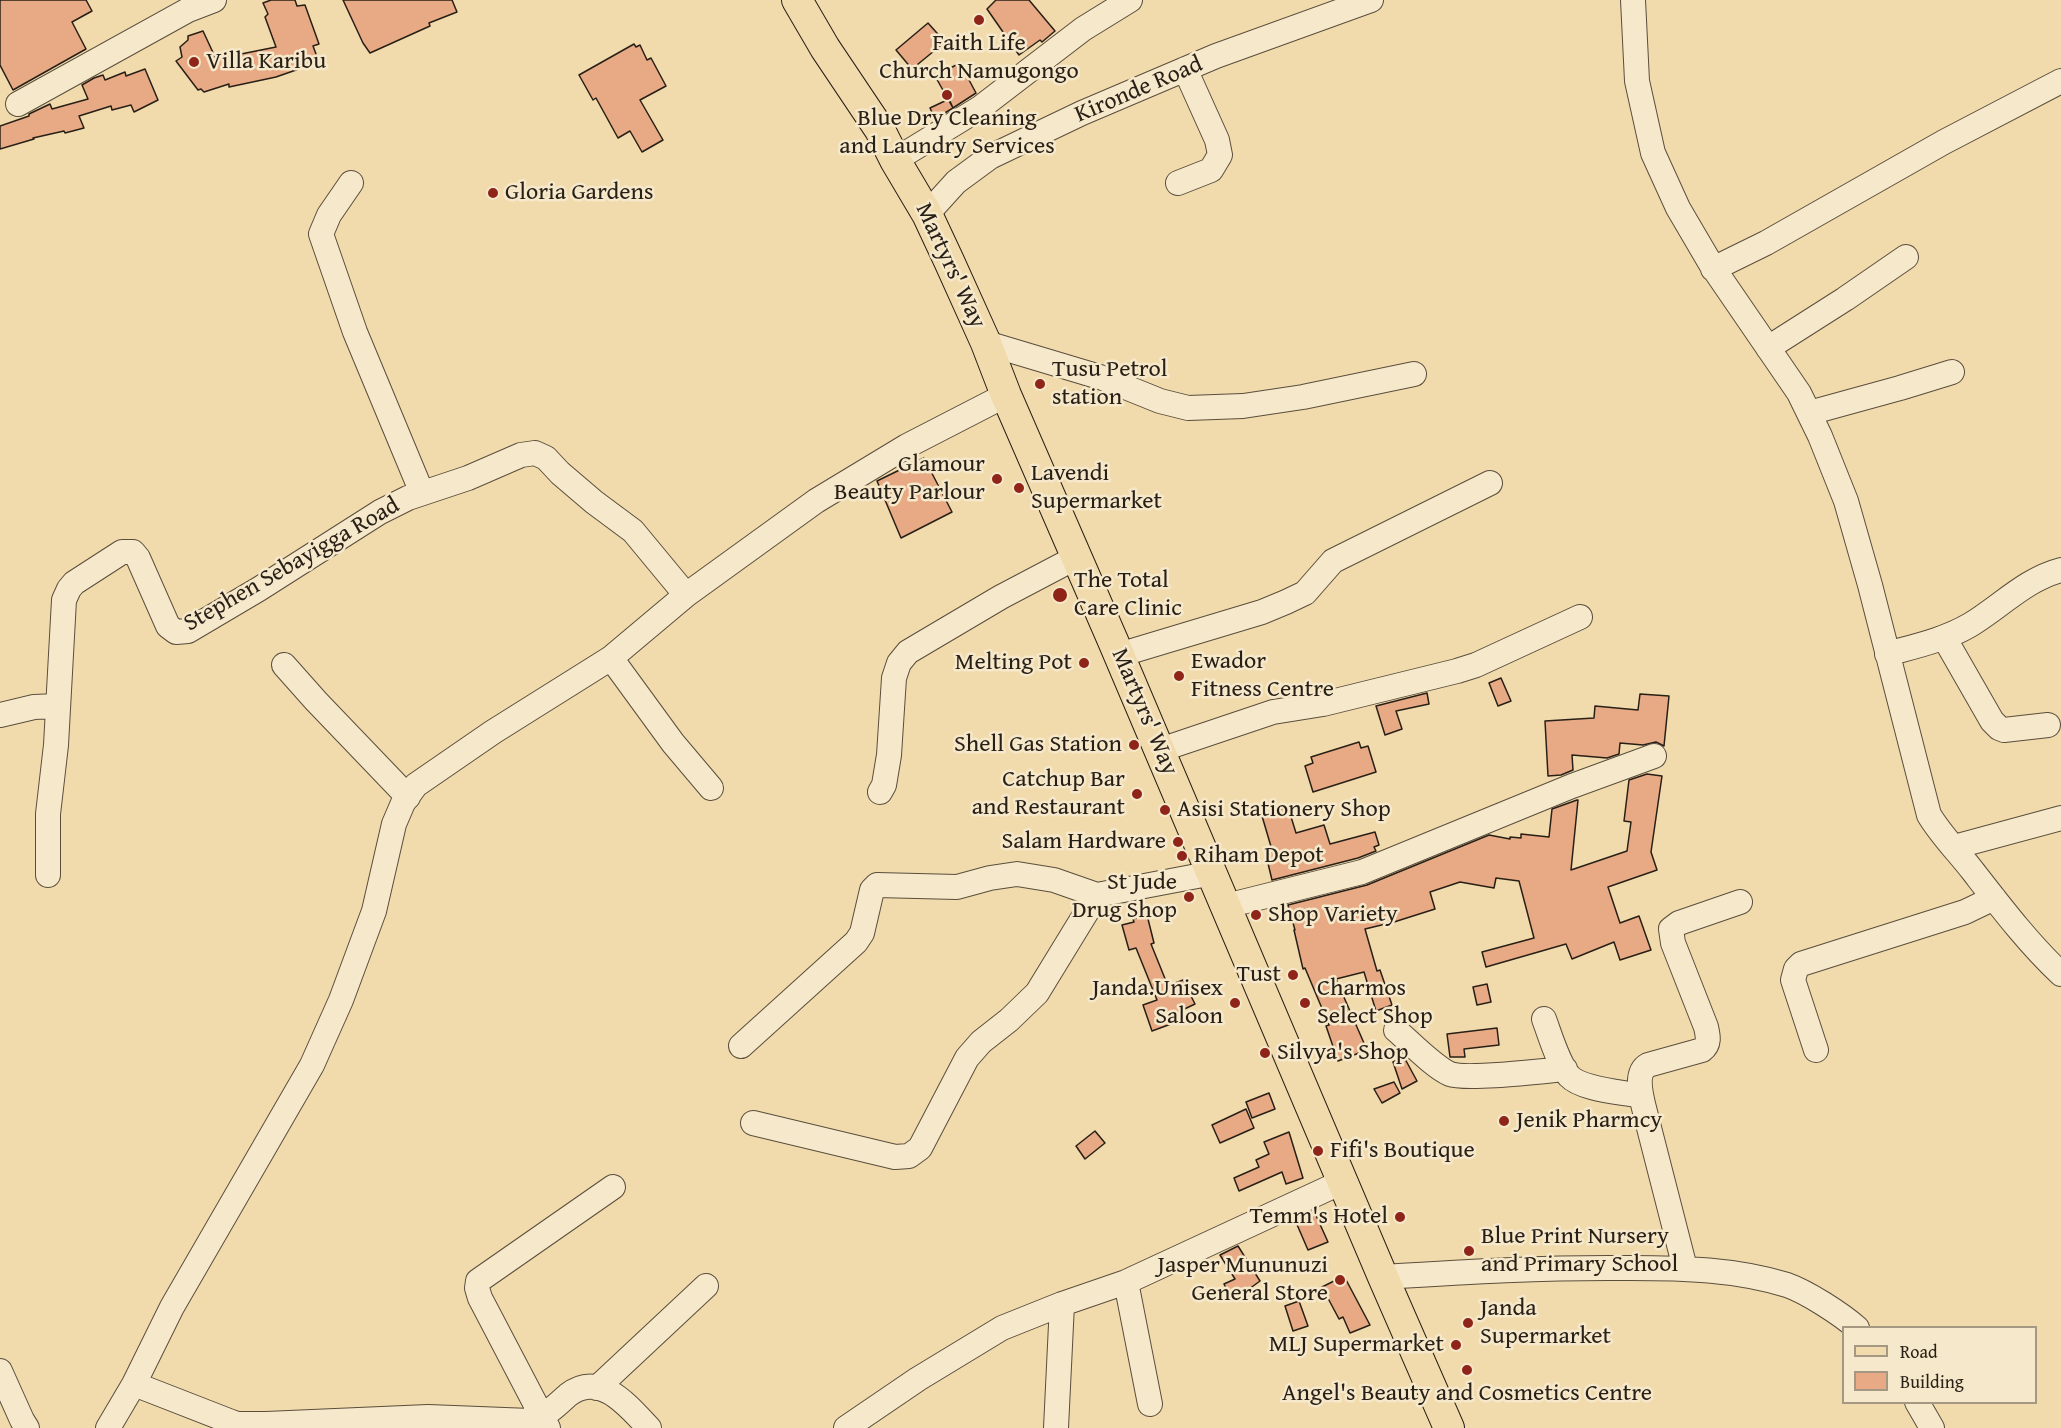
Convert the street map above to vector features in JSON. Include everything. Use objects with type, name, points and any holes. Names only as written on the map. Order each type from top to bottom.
[{"type":"main road","name":"Martyrs' Way","points":[[797,0],[825,48],[880,129],[895,160],[927,214],[986,343],[1006,395],[1449,1428]]},
{"type":"street","points":[[18,104],[188,10],[214,0]]},
{"type":"street","points":[[895,160],[980,108],[1083,29],[1130,0]]},
{"type":"street","name":"Kironde Road","points":[[927,214],[956,182],[990,157],[1082,113],[1185,69],[1371,0]]},
{"type":"street","points":[[1633,0],[1637,81],[1653,153],[1678,208],[1713,269],[1799,393],[1820,436],[1846,501],[1929,815],[1940,833],[2029,940],[2061,974]]},
{"type":"street","points":[[1178,183],[1211,170],[1220,155],[1216,140],[1185,69]]},
{"type":"street","points":[[1713,269],[1766,243],[1944,142],[2061,81]]},
{"type":"street","points":[[351,183],[328,215],[321,234],[355,333],[422,493]]},
{"type":"street","points":[[1768,348],[1906,257]]},
{"type":"street","points":[[986,343],[1103,378],[1160,401],[1188,408],[1243,406],[1303,397],[1414,374]]},
{"type":"street","points":[[1809,412],[1952,372]]},
{"type":"street","points":[[108,1428],[134,1384],[172,1307],[312,1065],[341,1000],[374,911],[394,824],[403,803],[416,785],[493,732],[611,658],[686,595],[816,501],[907,446],[1006,395]]},
{"type":"street","name":"Stephen Sebayigga Road","points":[[57,706],[64,600],[69,589],[84,576],[122,552],[133,552],[138,558],[168,626],[176,632],[188,631],[380,512],[422,493],[521,455],[541,454],[594,502],[633,531],[686,595]]},
{"type":"street","points":[[1119,655],[1262,612],[1286,602],[1305,592],[1334,561],[1490,483]]},
{"type":"street","points":[[880,792],[884,785],[889,755],[894,678],[899,663],[908,652],[1001,597],[1077,557]]},
{"type":"street","points":[[1887,654],[1945,639],[2045,574],[2061,570]]},
{"type":"street","points":[[1160,750],[1273,712],[1323,704],[1457,672],[1580,617]]},
{"type":"street","points":[[1945,639],[1992,721],[1999,728],[2004,730],[2049,725]]},
{"type":"street","points":[[611,658],[673,743],[711,788]]},
{"type":"street","points":[[284,665],[408,797]]},
{"type":"street","points":[[0,715],[34,707],[57,706],[48,814],[48,875]]},
{"type":"street","points":[[1226,906],[1362,872],[1572,786],[1654,756]]},
{"type":"street","points":[[1954,848],[2061,818]]},
{"type":"street","points":[[741,1046],[856,942],[862,933],[872,890],[876,885],[957,886],[1017,874],[1054,880],[1097,895],[1212,873]]},
{"type":"street","points":[[753,1124],[895,1157],[909,1156],[920,1148],[967,1059],[981,1042],[1009,1020],[1037,993],[1097,895]]},
{"type":"street","points":[[1816,1050],[1793,980],[1796,969],[1801,964],[1965,912],[1994,897]]},
{"type":"street","points":[[1685,1268],[1641,1096],[1640,1083],[1643,1068],[1702,1050],[1708,1041],[1706,1027],[1673,943],[1671,929],[1679,923],[1740,902]]},
{"type":"street","points":[[1544,1019],[1570,1077],[1582,1084],[1641,1096]]},
{"type":"street","points":[[1396,1030],[1450,1074],[1469,1076],[1565,1069]]},
{"type":"street","points":[[846,1428],[918,1379],[1002,1328],[1126,1282],[1342,1182]]},
{"type":"street","points":[[545,1423],[480,1298],[477,1288],[478,1281],[613,1187]]},
{"type":"street","points":[[1383,1276],[1574,1267],[1685,1268],[1735,1273],[1789,1286],[1831,1309],[1854,1326]]},
{"type":"street","points":[[1126,1282],[1150,1404]]},
{"type":"street","points":[[597,1388],[706,1286]]},
{"type":"street","points":[[1056,1428],[1062,1304]]},
{"type":"street","points":[[0,1371],[27,1428]]},
{"type":"street","points":[[134,1384],[229,1425],[339,1425],[428,1417],[545,1423]]},
{"type":"street","points":[[545,1423],[572,1393],[580,1388],[591,1386],[616,1395],[649,1428]]},
{"type":"street","points":[[1918,1404],[1932,1428]]},
{"type":"building","points":[[0,0],[86,0],[92,11],[72,22],[86,49],[13,90],[0,65]]},
{"type":"building","points":[[271,0],[295,0],[297,6],[305,5],[319,44],[313,46],[319,62],[276,77],[229,87],[229,84],[204,92],[201,89],[198,90],[176,61],[182,57],[180,47],[188,40],[188,36],[203,31],[216,59],[276,47],[265,17],[268,14],[263,3]]},
{"type":"building","points":[[343,0],[452,0],[457,12],[429,23],[430,26],[370,53]]},
{"type":"building","points":[[996,0],[1029,0],[1055,31],[1042,42],[1040,40],[1019,55],[987,9]]},
{"type":"building","points":[[928,23],[945,42],[912,69],[896,50]]},
{"type":"building","points":[[634,44],[636,47],[640,45],[647,60],[651,58],[666,86],[640,100],[663,140],[642,152],[630,131],[618,138],[596,98],[593,100],[579,75]]},
{"type":"building","points":[[960,63],[976,93],[953,108],[935,76]]},
{"type":"building","points":[[145,69],[158,100],[134,112],[131,105],[112,110],[111,106],[79,116],[84,128],[33,138],[0,149],[0,126],[29,116],[50,104],[52,109],[88,99],[82,85],[94,78],[103,75],[105,80],[125,72],[126,76]]},
{"type":"building","points":[[949,99],[953,108],[935,119],[930,108]]},
{"type":"building","points":[[924,458],[952,512],[901,538],[877,481]]},
{"type":"building","points":[[1501,678],[1511,701],[1498,706],[1489,683]]},
{"type":"building","points":[[1427,693],[1429,704],[1396,711],[1402,729],[1385,735],[1376,706]]},
{"type":"building","points":[[1640,694],[1669,696],[1664,746],[1656,742],[1643,745],[1620,743],[1619,754],[1607,758],[1572,755],[1573,770],[1561,775],[1548,776],[1545,721],[1594,718],[1595,706],[1638,710]]},
{"type":"building","points":[[1359,742],[1361,748],[1368,746],[1376,772],[1313,792],[1305,766],[1313,763],[1311,757]]},
{"type":"building","points":[[1647,774],[1662,776],[1651,852],[1657,870],[1608,887],[1620,923],[1639,916],[1651,950],[1620,960],[1614,942],[1572,959],[1566,944],[1486,967],[1482,952],[1534,938],[1519,881],[1496,878],[1494,888],[1460,882],[1430,892],[1435,909],[1365,929],[1377,971],[1380,970],[1392,1005],[1376,1011],[1364,972],[1336,979],[1367,1050],[1338,1061],[1326,1026],[1329,1025],[1305,968],[1303,969],[1288,905],[1367,885],[1489,835],[1510,839],[1510,837],[1521,838],[1521,834],[1549,837],[1552,809],[1577,800],[1571,870],[1627,851],[1631,822],[1624,821],[1629,780]]},
{"type":"building","points":[[1288,807],[1296,833],[1324,825],[1330,844],[1375,832],[1379,845],[1374,847],[1376,851],[1358,858],[1272,880],[1265,851],[1272,850],[1262,816]]},
{"type":"building","points":[[1147,915],[1154,943],[1151,944],[1168,986],[1183,980],[1195,1004],[1176,1013],[1179,1021],[1152,1031],[1143,1005],[1157,1000],[1136,948],[1129,950],[1122,925]]},
{"type":"building","points":[[1487,984],[1491,1002],[1477,1005],[1473,987]]},
{"type":"building","points":[[1497,1028],[1499,1045],[1464,1049],[1465,1057],[1450,1057],[1447,1034]]},
{"type":"building","points":[[1404,1057],[1417,1081],[1402,1089],[1393,1062]]},
{"type":"building","points":[[1394,1082],[1400,1093],[1382,1103],[1374,1089]]},
{"type":"building","points":[[1269,1093],[1275,1109],[1252,1118],[1246,1102]]},
{"type":"building","points":[[1246,1109],[1254,1128],[1220,1143],[1212,1125]]},
{"type":"building","points":[[1095,1131],[1105,1143],[1085,1159],[1076,1146]]},
{"type":"building","points":[[1289,1132],[1303,1178],[1286,1184],[1282,1172],[1239,1191],[1234,1178],[1259,1167],[1256,1160],[1269,1154],[1264,1142]]},
{"type":"building","points":[[1314,1211],[1328,1242],[1308,1250],[1295,1220]]},
{"type":"building","points":[[1238,1246],[1260,1281],[1231,1299],[1224,1284],[1235,1279],[1220,1255]]},
{"type":"building","points":[[1344,1276],[1370,1325],[1350,1333],[1343,1317],[1339,1319],[1322,1287]]},
{"type":"building","points":[[1299,1301],[1308,1326],[1293,1331],[1285,1306]]},
{"type":"place","name":"Faith Life Church Namugongo","points":[[979,20]]},
{"type":"place","name":"Villa Karibu","points":[[194,62]]},
{"type":"place","name":"Blue Dry Cleaning and Laundry Services","points":[[947,95]]},
{"type":"place","name":"Gloria Gardens","points":[[493,193]]},
{"type":"place","name":"Tusu Petrol station","points":[[1040,384]]},
{"type":"place","name":"Glamour Beauty Parlour","points":[[997,479]]},
{"type":"place","name":"Lavendi Supermarket","points":[[1019,488]]},
{"type":"place","name":"The Total Care Clinic","points":[[1060,595]]},
{"type":"place","name":"Melting Pot","points":[[1084,663]]},
{"type":"place","name":"Ewador Fitness Centre","points":[[1179,676]]},
{"type":"place","name":"Shell Gas Station","points":[[1134,745]]},
{"type":"place","name":"Catchup Bar and Restaurant","points":[[1137,794]]},
{"type":"place","name":"Asisi Stationery Shop","points":[[1165,810]]},
{"type":"place","name":"Salam Hardware","points":[[1178,842]]},
{"type":"place","name":"Riham Depot","points":[[1182,856]]},
{"type":"place","name":"St Jude Drug Shop","points":[[1189,897]]},
{"type":"place","name":"Shop Variety","points":[[1256,915]]},
{"type":"place","name":"Tust","points":[[1293,975]]},
{"type":"place","name":"Janda.Unisex Saloon","points":[[1235,1003]]},
{"type":"place","name":"Charmos Select Shop","points":[[1305,1003]]},
{"type":"place","name":"Silvya's Shop","points":[[1265,1053]]},
{"type":"place","name":"Jenik Pharmcy","points":[[1504,1121]]},
{"type":"place","name":"Fifi's Boutique","points":[[1318,1151]]},
{"type":"place","name":"Temm's Hotel","points":[[1400,1217]]},
{"type":"place","name":"Blue Print Nursery and Primary School","points":[[1469,1251]]},
{"type":"place","name":"Jasper Mununuzi General Store","points":[[1340,1280]]},
{"type":"place","name":"Janda Supermarket","points":[[1468,1323]]},
{"type":"place","name":"MLJ Supermarket","points":[[1456,1345]]},
{"type":"place","name":"Angel's Beauty and Cosmetics Centre","points":[[1467,1370]]}]
